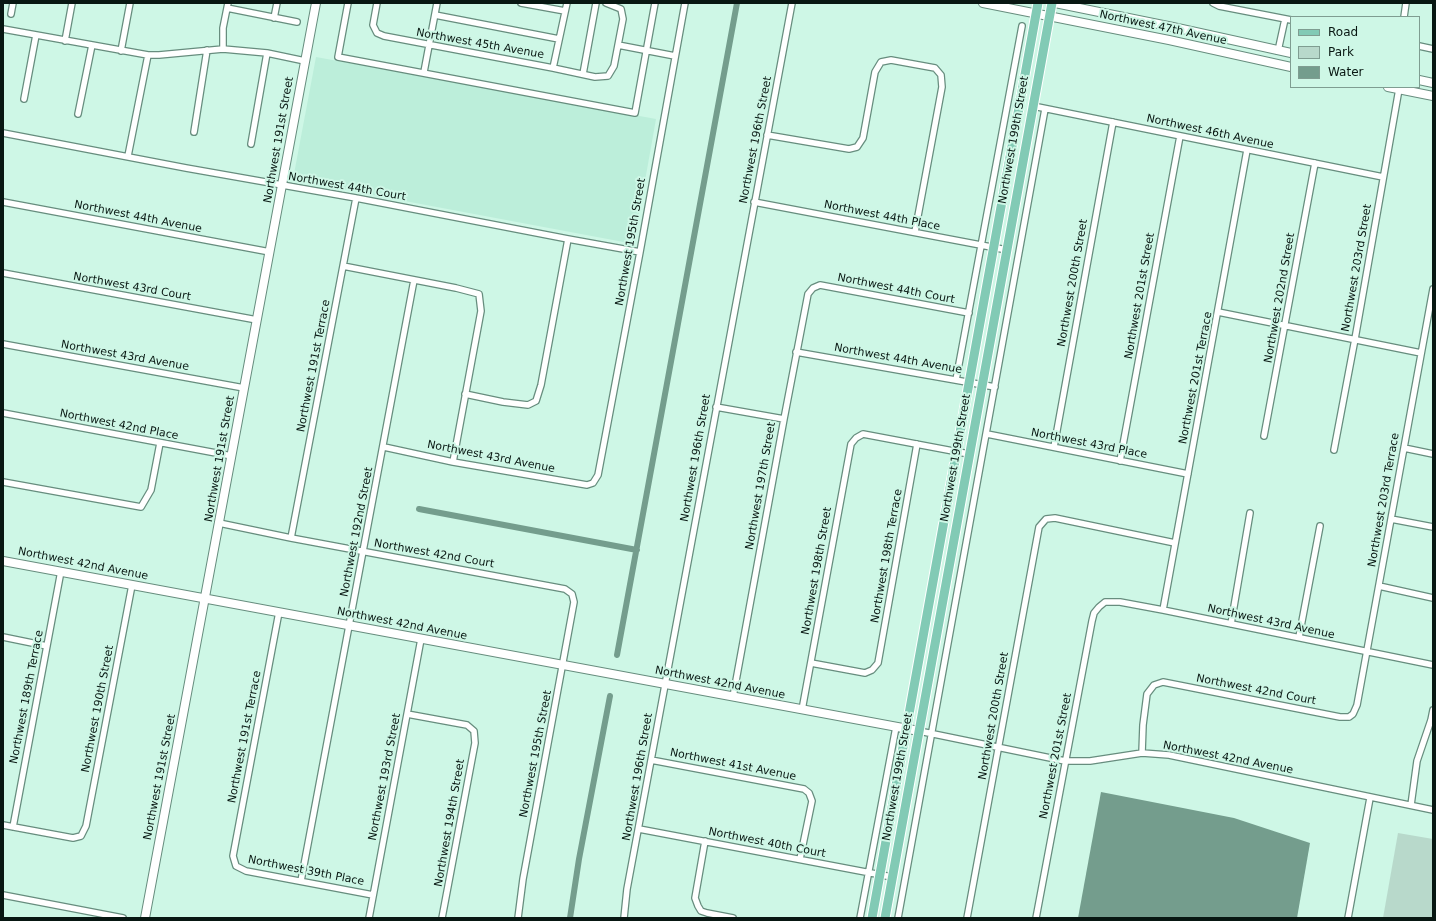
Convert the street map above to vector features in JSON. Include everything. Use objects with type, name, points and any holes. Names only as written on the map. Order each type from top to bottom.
[{"type":"main road","name":"Northwest 199th Street","points":[[872,918],[1038,3]]},
{"type":"main road","name":"Northwest 199th Street","points":[[885,918],[1049,16],[1053,3]]},
{"type":"street","points":[[11,14],[13,3]]},
{"type":"street","points":[[65,41],[72,3]]},
{"type":"street","points":[[122,51],[130,3]]},
{"type":"street","points":[[274,18],[277,3]]},
{"type":"street","name":"Northwest 191st Street","points":[[145,918],[316,3]]},
{"type":"street","points":[[348,3],[338,57],[635,113],[655,3]]},
{"type":"street","name":"Northwest 45th Avenue","points":[[377,3],[373,25],[377,33],[384,36],[581,74]]},
{"type":"street","points":[[424,72],[437,3]]},
{"type":"street","points":[[521,3],[565,11]]},
{"type":"street","points":[[554,68],[566,3]]},
{"type":"street","points":[[596,3],[581,74],[595,77],[608,76],[614,66],[623,18],[621,9],[606,3]]},
{"type":"street","name":"Northwest 195th Street","points":[[593,483],[598,475],[685,3]]},
{"type":"street","name":"Northwest 196th Street","points":[[624,918],[627,889],[792,3]]},
{"type":"street","name":"Northwest 47th Avenue","points":[[983,3],[1290,67]]},
{"type":"street","name":"Northwest 47th Avenue","points":[[1053,3],[1290,54]]},
{"type":"street","points":[[1213,3],[1219,6],[1288,20],[1278,51]]},
{"type":"street","points":[[1404,16],[1406,3]]},
{"type":"street","points":[[224,49],[223,34],[227,6],[274,18],[297,22]]},
{"type":"street","points":[[435,15],[559,39]]},
{"type":"street","points":[[956,380],[1022,26]]},
{"type":"street","points":[[3,29],[148,55],[224,49],[267,53],[305,61]]},
{"type":"street","points":[[24,99],[36,35]]},
{"type":"street","points":[[1222,52],[1232,45],[1243,43]]},
{"type":"street","points":[[78,114],[92,45]]},
{"type":"street","points":[[618,45],[675,56]]},
{"type":"street","points":[[1420,46],[1433,49]]},
{"type":"street","points":[[194,132],[207,50]]},
{"type":"street","points":[[251,144],[267,53]]},
{"type":"street","points":[[128,156],[148,55]]},
{"type":"street","points":[[767,134],[849,150],[857,147],[863,138],[875,72],[881,62],[891,60],[935,68],[941,75],[942,87],[915,232]]},
{"type":"street","points":[[1420,80],[1433,83]]},
{"type":"street","points":[[1399,88],[1433,96]]},
{"type":"street","name":"Northwest 203rd Street","points":[[1334,450],[1355,340],[1399,88]]},
{"type":"street","name":"Northwest 46th Avenue","points":[[1033,106],[1384,177]]},
{"type":"street","points":[[898,918],[1045,109]]},
{"type":"street","name":"Northwest 200th Street","points":[[1054,447],[1112,122]]},
{"type":"street","name":"Northwest 44th Court","points":[[3,133],[640,252]]},
{"type":"street","name":"Northwest 201st Street","points":[[1120,461],[1180,136]]},
{"type":"street","name":"Northwest 201st Terrace","points":[[1163,610],[1247,150]]},
{"type":"street","name":"Northwest 202nd Street","points":[[1264,436],[1315,164]]},
{"type":"street","name":"Northwest 191st Terrace","points":[[292,538],[356,198]]},
{"type":"street","name":"Northwest 44th Avenue","points":[[3,202],[270,252]]},
{"type":"street","name":"Northwest 44th Place","points":[[754,202],[1007,250]]},
{"type":"street","points":[[466,394],[503,402],[528,404],[536,401],[541,385],[546,350],[568,239]]},
{"type":"street","points":[[343,266],[456,288],[479,294],[481,311],[453,462]]},
{"type":"street","name":"Northwest 43rd Court","points":[[3,273],[257,320]]},
{"type":"street","name":"Northwest 192nd Street","points":[[301,881],[384,447],[414,280]]},
{"type":"street","name":"Northwest 44th Court","points":[[820,285],[968,313]]},
{"type":"street","name":"Northwest 197th Street","points":[[733,697],[808,294],[813,288],[820,285]]},
{"type":"street","name":"Northwest 203rd Terrace","points":[[1353,714],[1357,706],[1433,289]]},
{"type":"street","points":[[1218,312],[1421,353]]},
{"type":"street","name":"Northwest 43rd Avenue","points":[[3,344],[244,388]]},
{"type":"street","name":"Northwest 44th Avenue","points":[[796,352],[995,387]]},
{"type":"street","points":[[716,407],[784,419]]},
{"type":"street","name":"Northwest 42nd Place","points":[[3,413],[232,456]]},
{"type":"street","name":"Northwest 198th Street","points":[[802,710],[851,444],[856,438],[864,434],[917,444]]},
{"type":"street","name":"Northwest 43rd Place","points":[[987,434],[1188,474]]},
{"type":"street","points":[[3,482],[141,507],[152,490],[160,443]]},
{"type":"street","points":[[917,444],[969,454]]},
{"type":"street","name":"Northwest 198th Terrace","points":[[811,663],[865,672],[872,670],[878,663],[917,444]]},
{"type":"street","name":"Northwest 43rd Avenue","points":[[384,447],[453,462],[587,485],[593,483]]},
{"type":"street","points":[[1404,448],[1433,454]]},
{"type":"street","points":[[1231,624],[1250,513]]},
{"type":"street","name":"Northwest 200th Street","points":[[967,918],[1039,527],[1046,520],[1055,518],[1175,543]]},
{"type":"street","points":[[1391,519],[1433,527]]},
{"type":"street","name":"Northwest 42nd Court","points":[[219,523],[565,589],[572,594]]},
{"type":"street","points":[[1298,638],[1320,526]]},
{"type":"street","name":"Northwest 42nd Avenue","points":[[3,560],[562,666],[919,731],[1065,761],[1090,761],[1142,753],[1169,756],[1433,810]]},
{"type":"street","name":"Northwest 189th Terrace","points":[[13,826],[61,571]]},
{"type":"street","name":"Northwest 190th Street","points":[[13,826],[73,838],[81,836],[86,826],[132,584]]},
{"type":"street","points":[[1379,586],[1433,598]]},
{"type":"street","name":"Northwest 195th Street","points":[[518,918],[523,879],[574,602],[572,594]]},
{"type":"street","name":"Northwest 201st Street","points":[[1036,918],[1092,621],[1094,613],[1105,602]]},
{"type":"street","name":"Northwest 43rd Avenue","points":[[1105,602],[1120,602],[1163,610],[1433,665]]},
{"type":"street","name":"Northwest 191st Terrace","points":[[236,866],[233,856],[279,612]]},
{"type":"street","points":[[3,637],[47,646]]},
{"type":"street","name":"Northwest 193rd Street","points":[[369,918],[421,639]]},
{"type":"street","name":"Northwest 42nd Court","points":[[1142,753],[1143,724],[1147,694],[1154,685],[1163,682],[1340,717],[1349,717],[1353,714]]},
{"type":"street","points":[[1411,805],[1417,761],[1433,710]]},
{"type":"street","name":"Northwest 194th Street","points":[[407,714],[467,725],[474,731],[475,743],[442,918]]},
{"type":"street","points":[[860,918],[896,727]]},
{"type":"street","name":"Northwest 41st Avenue","points":[[651,760],[804,789],[809,793],[812,801],[800,859]]},
{"type":"street","points":[[1348,918],[1370,798]]},
{"type":"street","points":[[3,825],[13,826]]},
{"type":"street","name":"Northwest 40th Court","points":[[639,829],[892,877]]},
{"type":"street","points":[[705,841],[695,898],[701,911],[733,918]]},
{"type":"street","name":"Northwest 39th Place","points":[[236,866],[246,871],[373,894]]},
{"type":"street","points":[[3,895],[124,918]]},
{"type":"shaded area","points":[[316,57],[656,119],[633,242],[629,243],[298,181],[294,174]]},
{"type":"green space","points":[[1398,833],[1433,839],[1433,918],[1383,918]]},
{"type":"water","points":[[1101,792],[1234,818],[1310,843],[1297,918],[1078,918]]},
{"type":"waterway","points":[[617,655],[737,3]]},
{"type":"waterway","points":[[419,509],[637,550]]},
{"type":"waterway","points":[[570,918],[579,859],[610,696]]}]
